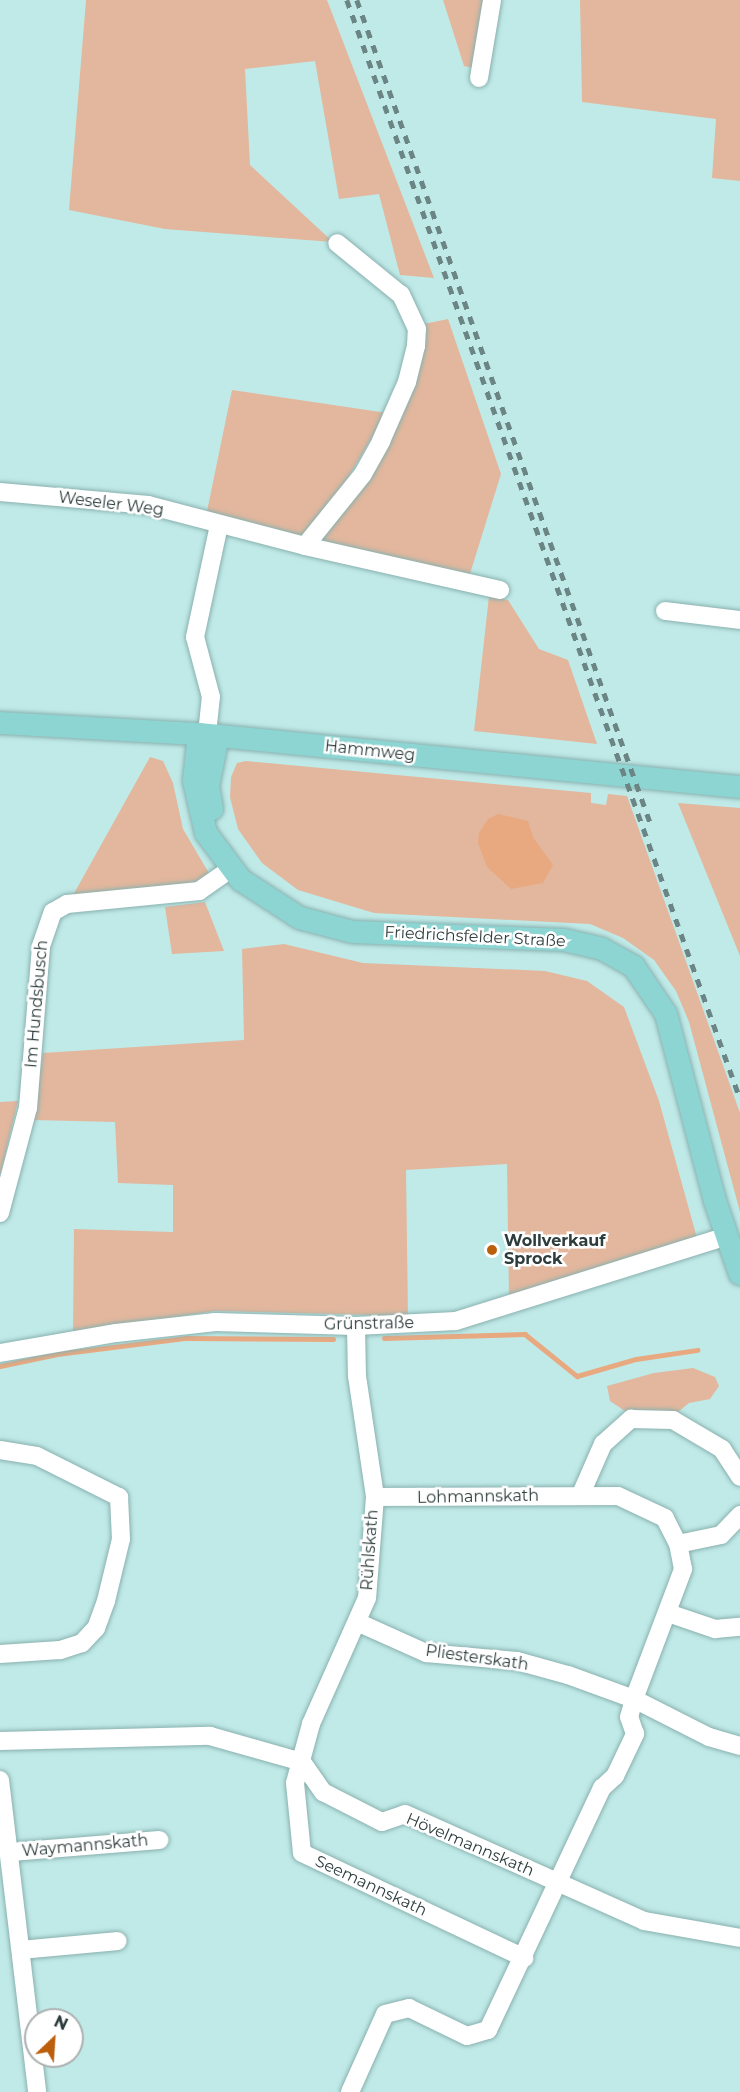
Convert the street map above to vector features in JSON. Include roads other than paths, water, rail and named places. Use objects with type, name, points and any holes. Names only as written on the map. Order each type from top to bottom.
[{"type":"main road","name":"Hammweg","points":[[0,723],[208,735],[740,787]]},
{"type":"main road","points":[[208,735],[208,786],[228,863]]},
{"type":"main road","name":"Friedrichsfelder Straße","points":[[228,863],[260,895],[300,918],[353,932],[564,940],[602,949],[634,967],[666,1014],[727,1236],[740,1274]]},
{"type":"street","points":[[479,78],[492,0]]},
{"type":"street","points":[[305,546],[331,518],[381,441],[407,382],[416,346],[417,329],[401,295],[337,243]]},
{"type":"street","name":"Weseler Weg","points":[[0,492],[148,505],[305,546],[500,590]]},
{"type":"street","points":[[208,735],[211,697],[195,637],[219,525]]},
{"type":"street","points":[[665,611],[740,620]]},
{"type":"street","name":"Im Hundsbusch","points":[[0,1212],[28,1108],[41,946],[53,912],[67,904],[199,891],[228,863]]},
{"type":"street","name":"Grünstraße","points":[[0,1353],[116,1333],[215,1322],[356,1326],[456,1321],[727,1236]]},
{"type":"street","name":"Rühlskath","points":[[302,1762],[311,1724],[367,1598],[375,1497],[357,1376],[356,1326]]},
{"type":"street","points":[[581,1494],[603,1444],[631,1419],[673,1420],[722,1449],[740,1477]]},
{"type":"street","points":[[0,1450],[37,1456],[119,1497],[121,1539],[103,1610],[96,1628],[82,1643],[60,1650],[0,1654]]},
{"type":"street","name":"Lohmannskath","points":[[375,1497],[471,1500],[581,1494],[618,1496],[665,1518],[678,1544],[683,1569],[634,1699],[629,1717],[635,1734],[615,1776],[602,1788],[559,1883]]},
{"type":"street","points":[[678,1544],[721,1535],[740,1515]]},
{"type":"street","points":[[668,1613],[715,1629],[740,1627]]},
{"type":"street","name":"Pliesterskath","points":[[357,1622],[426,1653],[517,1661],[634,1699]]},
{"type":"street","points":[[634,1699],[709,1737],[740,1746]]},
{"type":"street","points":[[0,1742],[210,1736],[302,1762]]},
{"type":"street","name":"Hövelmannskath","points":[[302,1762],[323,1792],[382,1822],[405,1814],[644,1921],[740,1938]]},
{"type":"street","name":"Seemannskath","points":[[302,1762],[295,1783],[302,1853],[524,1958]]},
{"type":"street","name":"Waymannskath","points":[[0,1780],[11,1852],[9,1921],[21,1950],[37,2092]]},
{"type":"street","name":"Waymannskath","points":[[11,1852],[160,1840]]},
{"type":"street","points":[[350,2092],[385,2014],[409,2008],[467,2036],[488,2030],[559,1883]]},
{"type":"street","points":[[21,1950],[118,1941]]},
{"type":"waterway","points":[[384,1338],[525,1334],[577,1376],[636,1359],[697,1350]]},
{"type":"waterway","points":[[0,1366],[57,1354],[186,1338],[333,1339]]},
{"type":"railway","points":[[347,0],[740,1098]]},
{"type":"railway","points":[[357,0],[650,822]]},
{"type":"place","name":"Wollverkauf Sprock","points":[[492,1250]]}]
